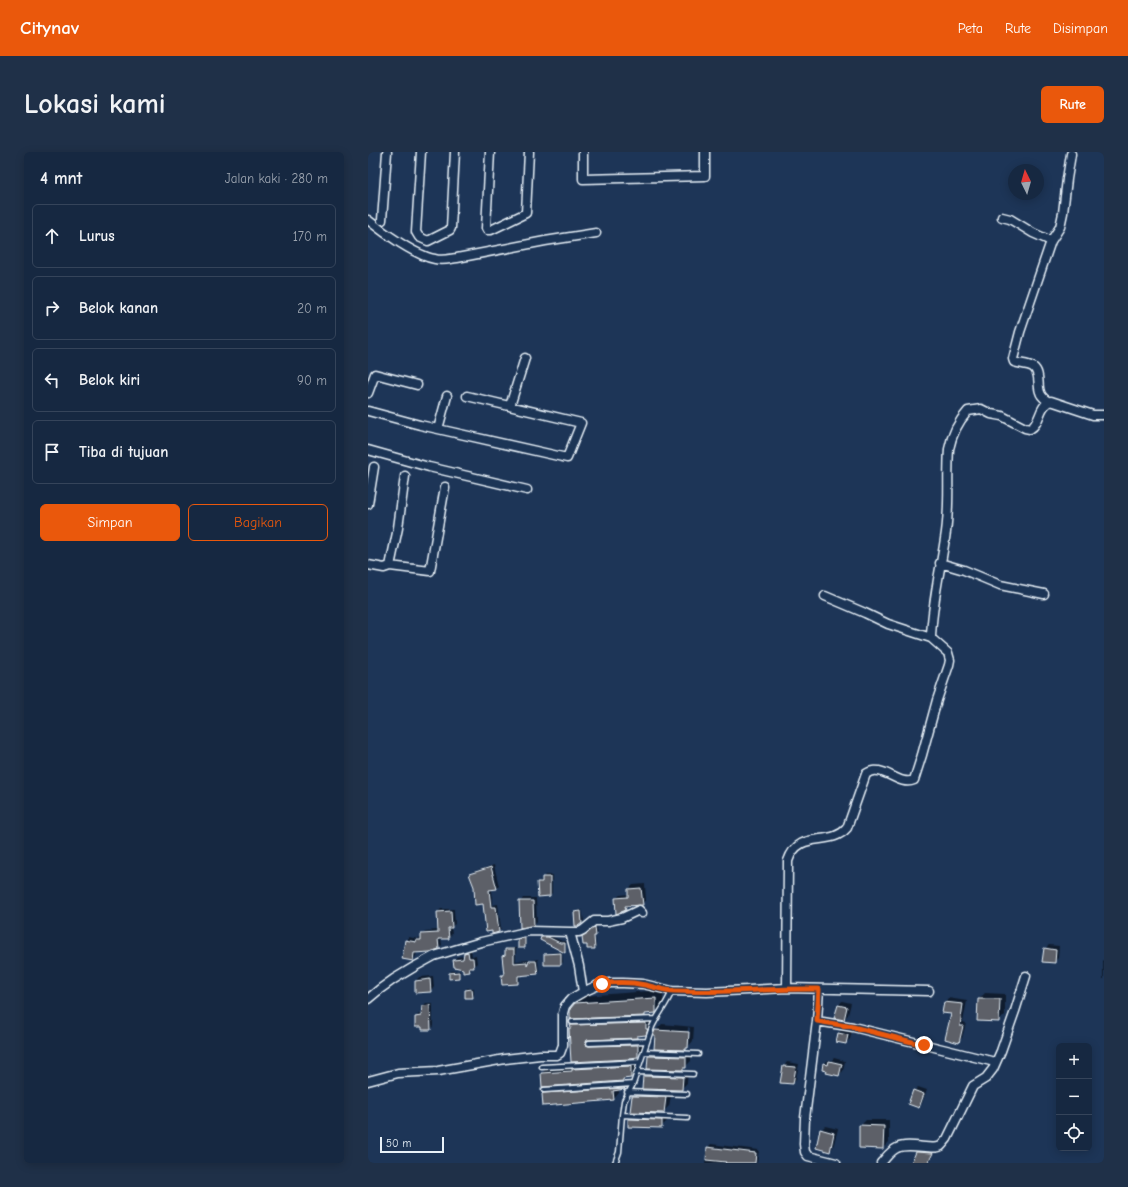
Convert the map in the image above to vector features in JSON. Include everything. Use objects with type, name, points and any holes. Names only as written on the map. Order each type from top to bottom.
[{"type":"street","points":[[382,220],[387,152]]},
{"type":"street","points":[[421,152],[416,232],[419,237],[428,241],[450,230],[455,152]]},
{"type":"street","points":[[490,152],[487,230],[491,230],[526,213],[529,152]]},
{"type":"street","points":[[583,152],[583,178],[705,176],[705,152]]},
{"type":"street","points":[[1071,154],[1062,220],[1058,231],[1051,241],[1020,332],[1013,359],[1014,362],[1031,366],[1036,370],[1038,373],[1040,393],[1049,402],[1093,415],[1104,415]]},
{"type":"street","points":[[1002,217],[1014,221],[1028,230],[1051,241]]},
{"type":"street","points":[[368,220],[384,232],[425,256],[442,260],[565,237],[596,233]]},
{"type":"street","points":[[510,406],[525,358]]},
{"type":"street","points":[[368,392],[375,374],[417,385]]},
{"type":"street","points":[[438,429],[447,396]]},
{"type":"street","points":[[368,411],[420,425],[567,458],[581,423],[466,396]]},
{"type":"street","points":[[931,638],[932,610],[946,532],[949,449],[960,420],[968,411],[981,409],[991,414],[1002,416],[1030,429],[1035,425],[1042,408],[1049,402]]},
{"type":"street","points":[[368,450],[429,467],[527,490]]},
{"type":"street","points":[[368,504],[374,466]]},
{"type":"street","points":[[390,566],[398,528],[405,476]]},
{"type":"street","points":[[368,565],[384,568],[390,566],[430,571],[445,486]]},
{"type":"street","points":[[940,563],[964,570],[1000,585],[1044,594]]},
{"type":"street","points":[[787,988],[789,856],[795,848],[805,841],[840,834],[847,828],[866,774],[871,770],[880,771],[906,782],[914,780],[950,660],[948,654],[931,638],[888,624],[825,596]]},
{"type":"street","points":[[368,999],[380,988],[434,956],[481,942],[530,931],[570,932],[583,930],[594,921],[608,921],[622,918],[639,910],[642,913]]},
{"type":"street","points":[[570,932],[579,966],[583,992]]},
{"type":"street","points":[[881,1163],[892,1151],[899,1147],[936,1147],[942,1145],[947,1139],[973,1086],[989,1075],[996,1062],[1015,1012],[1026,976]]},
{"type":"street","points":[[368,1081],[398,1073],[438,1071],[505,1059],[540,1055],[557,1055],[562,1050],[564,1042],[563,1013],[565,1006],[571,999],[602,984],[643,984],[672,991],[707,992],[787,988],[929,991]]},
{"type":"street","points":[[819,989],[817,1021],[805,1118],[805,1150],[811,1157],[836,1163]]},
{"type":"street","points":[[817,1021],[853,1027],[996,1062]]},
{"type":"lane","points":[[615,1163],[619,1152],[624,1100],[627,1092],[633,1084],[656,1018],[666,1004],[672,991]]},
{"type":"lane","points":[[572,1022],[656,1018]]},
{"type":"lane","points":[[589,1043],[647,1041]]},
{"type":"lane","points":[[644,1052],[698,1054]]},
{"type":"lane","points":[[542,1067],[640,1062]]},
{"type":"lane","points":[[637,1072],[693,1074]]},
{"type":"lane","points":[[544,1090],[633,1084]]},
{"type":"lane","points":[[627,1092],[688,1094]]},
{"type":"lane","points":[[622,1115],[687,1118]]},
{"type":"building","points":[[491,867],[497,889],[489,890],[491,907],[496,907],[499,932],[492,934],[492,931],[486,932],[483,904],[475,905],[474,887],[469,874]]},
{"type":"building","points":[[542,877],[550,877],[550,896],[538,897],[537,882],[542,882]]},
{"type":"building","points":[[641,888],[643,905],[625,906],[626,910],[616,914],[615,898],[628,897],[628,889]]},
{"type":"building","points":[[519,901],[533,901],[534,926],[520,928]]},
{"type":"building","points":[[451,911],[452,928],[448,928],[449,939],[438,939],[439,949],[430,952],[414,953],[413,961],[402,959],[405,940],[416,942],[416,940],[421,940],[421,934],[438,933],[437,912]]},
{"type":"building","points":[[581,911],[582,923],[575,926],[574,912]]},
{"type":"building","points":[[595,927],[595,949],[587,949],[587,945],[583,945],[582,936]]},
{"type":"building","points":[[541,937],[548,937],[560,943],[565,943],[565,953],[540,940]]},
{"type":"building","points":[[525,938],[525,948],[518,948],[518,939]]},
{"type":"building","points":[[1044,948],[1056,950],[1055,963],[1042,962]]},
{"type":"building","points":[[505,949],[514,949],[514,963],[527,962],[527,965],[529,961],[536,961],[538,974],[518,976],[518,984],[502,985],[501,975],[504,975],[502,956],[505,955]]},
{"type":"building","points":[[468,952],[469,958],[473,958],[474,968],[469,968],[470,972],[463,973],[463,969],[454,967],[453,960],[463,959],[464,953]]},
{"type":"building","points":[[561,953],[561,965],[544,965],[544,954]]},
{"type":"building","points":[[459,972],[459,978],[449,979],[449,973]]},
{"type":"building","points":[[430,979],[431,992],[415,993],[415,981]]},
{"type":"building","points":[[472,989],[473,998],[465,998],[465,990]]},
{"type":"building","points":[[656,998],[656,1013],[645,1014],[645,1016],[570,1019],[570,1009],[575,1003]]},
{"type":"building","points":[[978,999],[1000,999],[999,1022],[977,1021]]},
{"type":"building","points":[[944,1002],[963,1004],[960,1026],[963,1026],[959,1043],[945,1039],[951,1014],[942,1013]]},
{"type":"building","points":[[430,1005],[431,1030],[422,1030],[422,1027],[415,1027],[415,1017],[421,1016],[422,1006]]},
{"type":"building","points":[[838,1005],[847,1007],[844,1020],[834,1018]]},
{"type":"building","points":[[646,1023],[646,1029],[648,1029],[646,1035],[637,1036],[637,1038],[587,1040],[586,1043],[586,1045],[589,1046],[638,1045],[638,1057],[630,1059],[571,1062],[570,1025]]},
{"type":"building","points":[[655,1030],[689,1032],[688,1048],[686,1048],[686,1050],[654,1049],[655,1035],[653,1035]]},
{"type":"building","points":[[838,1033],[848,1035],[846,1044],[836,1042]]},
{"type":"building","points":[[648,1056],[686,1057],[686,1068],[683,1068],[683,1070],[647,1069]]},
{"type":"building","points":[[829,1061],[842,1064],[839,1076],[826,1073],[827,1071],[822,1070],[823,1063],[828,1065]]},
{"type":"building","points":[[631,1066],[631,1078],[623,1079],[623,1081],[542,1087],[541,1073],[572,1071],[572,1069]]},
{"type":"building","points":[[783,1066],[796,1067],[793,1084],[780,1083]]},
{"type":"building","points":[[643,1076],[683,1077],[682,1090],[642,1089]]},
{"type":"building","points":[[625,1089],[613,1091],[614,1100],[543,1106],[543,1093]]},
{"type":"building","points":[[913,1090],[924,1094],[919,1108],[908,1104]]},
{"type":"building","points":[[632,1096],[666,1097],[664,1113],[630,1112]]},
{"type":"building","points":[[628,1119],[662,1120],[662,1128],[628,1127]]},
{"type":"building","points":[[859,1125],[884,1126],[883,1149],[859,1148]]},
{"type":"building","points":[[820,1129],[834,1133],[830,1152],[816,1148]]},
{"type":"building","points":[[707,1147],[756,1153],[755,1163],[725,1163],[726,1162],[706,1160]]},
{"type":"building","points":[[916,1152],[933,1153],[928,1163],[911,1163]]},
{"type":"route","points":[[602,984],[643,984],[672,991],[707,992],[787,988],[819,989],[817,1021],[853,1027],[924,1045]]}]
